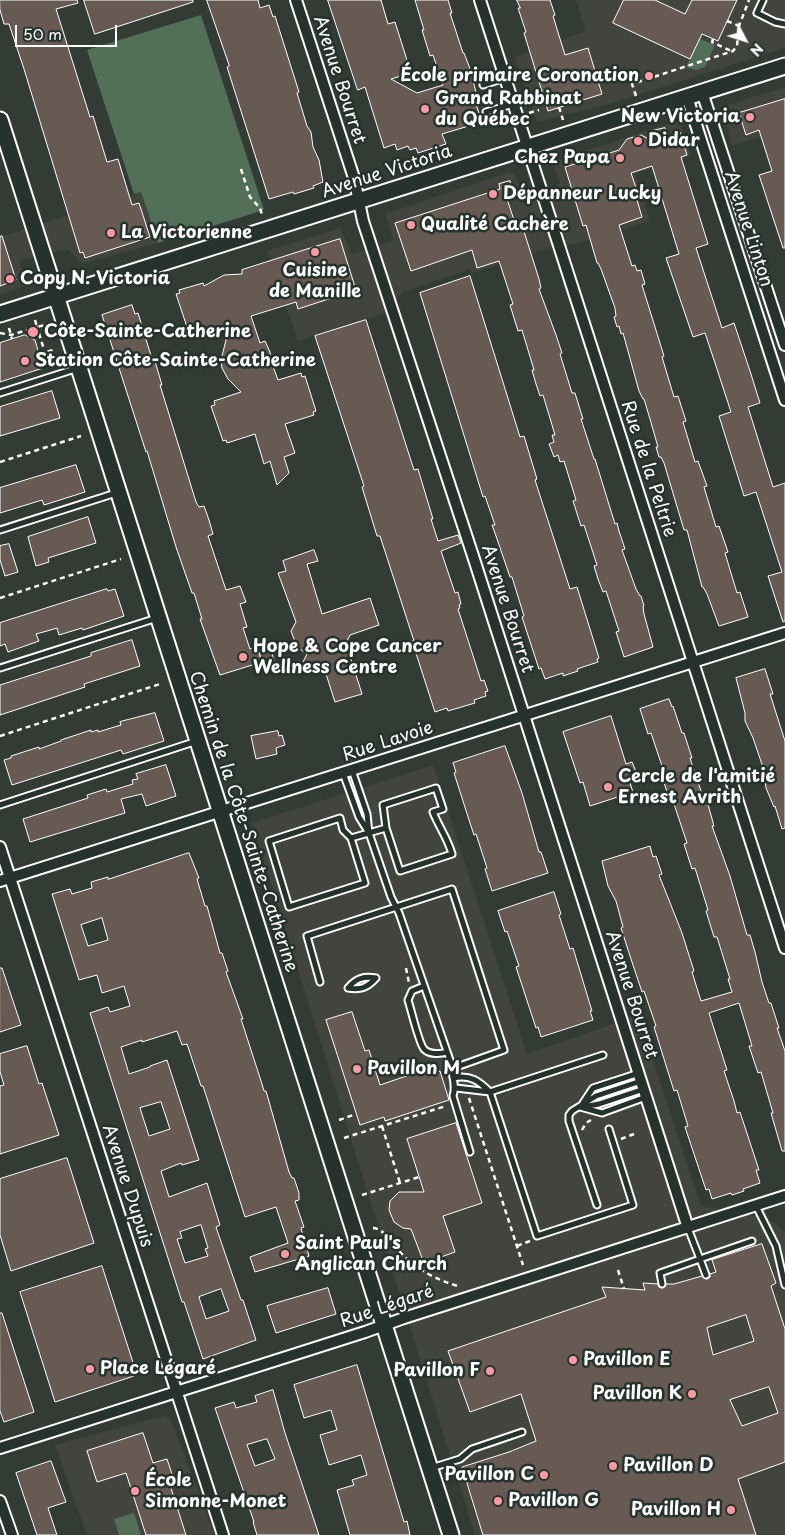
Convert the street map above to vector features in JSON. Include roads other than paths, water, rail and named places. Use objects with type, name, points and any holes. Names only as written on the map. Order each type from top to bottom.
[{"type":"main road","name":"Avenue Victoria","points":[[0,314],[785,66]]},
{"type":"main road","name":"Chemin de la Côte-Sainte-Catherine","points":[[0,120],[451,1535]]},
{"type":"street","name":"Avenue Bourret","points":[[296,0],[354,178],[363,221],[688,1228]]},
{"type":"street","name":"Rue de la Peltrie","points":[[480,0],[785,948]]},
{"type":"street","name":"Avenue Linton","points":[[702,92],[785,345]]},
{"type":"street","name":"Avenue Linton","points":[[687,97],[785,400]]},
{"type":"street","name":"Rue Lavoie","points":[[5,880],[785,633]]},
{"type":"street","name":"Avenue Dupuis","points":[[0,847],[5,880],[223,1535]]},
{"type":"street","name":"Rue Légaré","points":[[0,1448],[785,1196]]},
{"type":"street","points":[[0,1501],[12,1535]]},
{"type":"lane","points":[[763,0],[757,13],[785,24]]},
{"type":"lane","points":[[482,85],[505,78]]},
{"type":"lane","points":[[486,112],[513,104]]},
{"type":"lane","points":[[0,393],[80,368]]},
{"type":"lane","points":[[0,530],[119,492]]},
{"type":"lane","points":[[0,668],[158,618]]},
{"type":"lane","points":[[0,805],[198,741]]},
{"type":"lane","points":[[348,772],[359,817],[369,833]]},
{"type":"lane","points":[[348,772],[367,814],[369,833],[447,1052],[456,1088],[453,1096],[470,1152]]},
{"type":"lane","points":[[436,788],[443,809],[434,812],[438,825],[448,839],[452,854],[400,871],[386,828],[384,805],[436,788]]},
{"type":"lane","points":[[340,818],[343,830],[351,838],[365,883],[288,906],[269,842],[340,818]]},
{"type":"lane","points":[[351,838],[386,828]]},
{"type":"lane","points":[[320,982],[306,936],[452,889],[504,1050],[451,1069]]},
{"type":"lane","points":[[366,976],[376,978],[369,986],[358,990],[348,988],[355,980],[366,976]]},
{"type":"lane","points":[[424,986],[412,992],[408,1000],[423,1047],[430,1052],[438,1054],[447,1052]]},
{"type":"lane","points":[[456,1088],[490,1092],[603,1055]]},
{"type":"lane","points":[[453,1078],[460,1077],[478,1080],[490,1092],[537,1236],[633,1204],[609,1129]]},
{"type":"lane","points":[[597,1205],[569,1121],[570,1113],[596,1096],[643,1085]]},
{"type":"lane","points":[[580,1107],[602,1113],[643,1085]]},
{"type":"lane","points":[[756,1206],[776,1246],[785,1286]]},
{"type":"lane","points":[[688,1228],[706,1275]]},
{"type":"lane","points":[[662,1284],[660,1273],[752,1241]]},
{"type":"lane","points":[[430,1469],[460,1459],[472,1449],[522,1432]]},
{"type":"place","name":"École primaire Coronation","points":[[649,76]]},
{"type":"place","name":"Grand Rabbinat du Québec","points":[[425,109]]},
{"type":"place","name":"New Victoria","points":[[750,117]]},
{"type":"place","name":"Didar","points":[[638,141]]},
{"type":"place","name":"Chez Papa","points":[[620,158]]},
{"type":"place","name":"Dépanneur Lucky","points":[[493,194]]},
{"type":"place","name":"Qualité Cachère","points":[[411,225]]},
{"type":"place","name":"La Victorienne","points":[[111,233]]},
{"type":"place","name":"Cuisine de Manille","points":[[315,252]]},
{"type":"place","name":"Copy N. Victoria","points":[[10,279]]},
{"type":"place","name":"Côte-Sainte-Catherine","points":[[33,332]]},
{"type":"place","name":"Station Côte-Sainte-Catherine","points":[[25,361]]},
{"type":"place","name":"Hope & Cope Cancer Wellness Centre","points":[[243,657]]},
{"type":"place","name":"Cercle de l'amitié Ernest Avrith","points":[[608,787]]},
{"type":"place","name":"Pavillon M","points":[[357,1069]]},
{"type":"place","name":"Saint Paul's Anglican Church","points":[[285,1254]]},
{"type":"place","name":"Pavillon E","points":[[573,1360]]},
{"type":"place","name":"Place Légaré","points":[[90,1369]]},
{"type":"place","name":"Pavillon F","points":[[490,1371]]},
{"type":"place","name":"Pavillon K","points":[[692,1394]]},
{"type":"place","name":"Pavillon D","points":[[613,1466]]},
{"type":"place","name":"Pavillon C","points":[[544,1475]]},
{"type":"place","name":"École Simonne-Monet","points":[[135,1491]]},
{"type":"place","name":"Pavillon G","points":[[498,1501]]},
{"type":"place","name":"Pavillon H","points":[[731,1510]]}]
